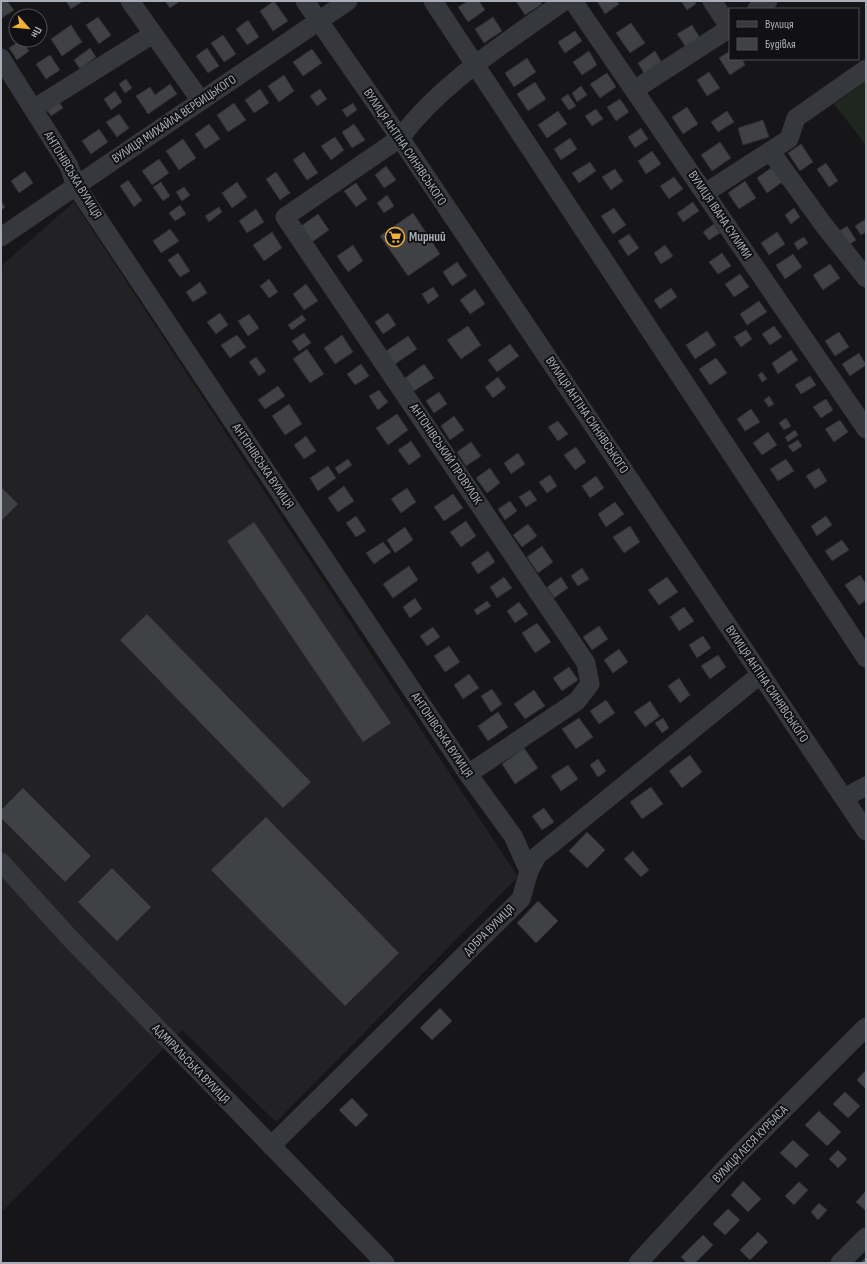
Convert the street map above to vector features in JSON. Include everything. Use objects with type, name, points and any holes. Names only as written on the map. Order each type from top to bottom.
[{"type":"street","points":[[130,1],[201,101]]},
{"type":"street","name":"ВУЛИЦЯ АНТІНА СИНЯВСЬКОГО","points":[[305,1],[400,138],[866,831]]},
{"type":"street","name":"ВУЛИЦЯ МИХАЙЛА ВЕРБИЦЬКОГО","points":[[1,237],[348,1]]},
{"type":"street","points":[[433,1],[866,658]]},
{"type":"street","points":[[400,138],[414,119],[474,65],[564,1]]},
{"type":"street","name":"ВУЛИЦЯ ІВАНА СУЛИМИ","points":[[573,1],[866,429]]},
{"type":"street","points":[[712,1],[729,26]]},
{"type":"street","points":[[758,8],[768,1]]},
{"type":"street","points":[[634,90],[729,29]]},
{"type":"street","points":[[33,109],[153,34]]},
{"type":"street","name":"АНТОНІВСЬКА ВУЛИЦЯ","points":[[1,58],[69,166],[76,186],[468,774],[512,836],[529,871]]},
{"type":"street","points":[[704,193],[771,152],[789,139],[796,118],[866,69]]},
{"type":"street","name":"АНТОНІВСЬКИЙ ПРОВУЛОК","points":[[400,138],[285,217],[586,663],[590,676],[590,684],[577,701],[468,774]]},
{"type":"street","points":[[771,152],[823,224],[866,278]]},
{"type":"street","name":"ДОБРА ВУЛИЦЯ","points":[[271,1146],[521,899],[529,871],[537,856],[761,674]]},
{"type":"street","points":[[844,798],[866,786]]},
{"type":"street","name":"АДМІРАЛЬСЬКА ВУЛИЦЯ","points":[[1,862],[67,935],[385,1263]]},
{"type":"street","name":"ВУЛИЦЯ ЛЕСЯ КУРБАСА","points":[[638,1263],[734,1159],[866,1027]]},
{"type":"street","points":[[840,1263],[866,1237]]},
{"type":"shaded area","points":[[866,81],[866,145],[834,104]]},
{"type":"shaded area","points":[[74,202],[518,877],[276,1122],[182,1030],[1,1213],[1,266]]},
{"type":"building","points":[[1,1],[7,1],[12,8],[8,8],[8,14],[2,18]]},
{"type":"building","points":[[66,1],[83,1],[71,9]]},
{"type":"building","points":[[165,1],[180,1],[170,8]]},
{"type":"building","points":[[274,1],[288,21],[273,31],[260,11]]},
{"type":"building","points":[[468,1],[479,1],[485,10],[468,22],[458,7]]},
{"type":"building","points":[[516,1],[540,1],[542,4],[525,15]]},
{"type":"building","points":[[597,1],[617,1],[619,4],[605,14]]},
{"type":"building","points":[[681,1],[695,1],[696,4],[687,10]]},
{"type":"building","points":[[98,17],[111,35],[99,44],[86,25]]},
{"type":"building","points":[[493,17],[502,31],[484,43],[475,29]]},
{"type":"building","points":[[248,20],[259,37],[247,45],[236,29]]},
{"type":"building","points":[[631,23],[645,43],[630,53],[616,33]]},
{"type":"building","points":[[71,25],[82,42],[62,56],[51,39]]},
{"type":"building","points":[[692,25],[700,38],[686,47],[677,34]]},
{"type":"building","points":[[575,31],[582,41],[565,53],[558,42]]},
{"type":"building","points":[[223,35],[236,54],[224,62],[211,43]]},
{"type":"building","points":[[9,48],[27,48],[29,51],[17,60]]},
{"type":"building","points":[[90,48],[96,57],[80,69],[74,60]]},
{"type":"building","points":[[207,48],[219,66],[208,73],[196,56]]},
{"type":"building","points":[[312,49],[322,63],[303,76],[293,62]]},
{"type":"building","points":[[589,51],[597,65],[582,75],[573,62]]},
{"type":"building","points":[[655,51],[662,63],[645,75],[638,63]]},
{"type":"building","points":[[729,52],[729,60],[742,60],[745,65],[730,75],[719,58]]},
{"type":"building","points":[[50,55],[60,70],[46,79],[36,64]]},
{"type":"building","points":[[527,58],[536,72],[514,87],[505,73]]},
{"type":"building","points":[[709,72],[720,88],[707,96],[697,80]]},
{"type":"building","points":[[607,73],[616,87],[600,98],[590,84]]},
{"type":"building","points":[[284,75],[294,91],[279,102],[268,86]]},
{"type":"building","points":[[126,79],[132,88],[125,93],[119,84]]},
{"type":"building","points":[[535,82],[546,99],[528,111],[517,94]]},
{"type":"building","points":[[170,84],[177,94],[148,114],[136,96],[150,87],[155,95]]},
{"type":"building","points":[[581,86],[587,95],[577,102],[572,93]]},
{"type":"building","points":[[260,89],[269,103],[254,113],[245,100]]},
{"type":"building","points":[[320,89],[327,99],[317,106],[310,96]]},
{"type":"building","points":[[115,91],[122,102],[111,110],[104,99]]},
{"type":"building","points":[[568,94],[576,106],[569,110],[561,99]]},
{"type":"building","points":[[620,99],[629,112],[616,121],[607,107]]},
{"type":"building","points":[[59,102],[63,108],[51,116],[47,110]]},
{"type":"building","points":[[234,103],[246,120],[228,132],[217,115]]},
{"type":"building","points":[[353,103],[357,110],[347,117],[342,110]]},
{"type":"building","points":[[687,107],[698,124],[683,134],[672,117]]},
{"type":"building","points":[[596,109],[603,119],[592,126],[585,116]]},
{"type":"building","points":[[558,111],[567,124],[547,138],[538,125]]},
{"type":"building","points":[[727,111],[734,122],[718,132],[711,122]]},
{"type":"building","points":[[119,114],[129,128],[117,137],[106,122]]},
{"type":"building","points":[[763,120],[769,137],[743,145],[738,128]]},
{"type":"building","points":[[209,124],[220,139],[205,149],[195,134]]},
{"type":"building","points":[[354,124],[365,140],[352,148],[342,132]]},
{"type":"building","points":[[641,128],[648,139],[635,148],[628,137]]},
{"type":"building","points":[[99,129],[108,142],[91,154],[82,141]]},
{"type":"building","points":[[335,137],[344,150],[331,160],[321,146]]},
{"type":"building","points":[[570,138],[577,149],[561,160],[554,149]]},
{"type":"building","points":[[183,139],[196,158],[179,170],[166,151]]},
{"type":"building","points":[[720,142],[731,158],[712,171],[701,155]]},
{"type":"building","points":[[801,144],[813,162],[800,171],[788,153]]},
{"type":"building","points":[[652,151],[661,164],[646,174],[638,161]]},
{"type":"building","points":[[304,152],[318,173],[307,180],[293,160]]},
{"type":"building","points":[[159,159],[169,173],[152,185],[142,171]]},
{"type":"building","points":[[590,162],[596,171],[579,183],[572,173]]},
{"type":"building","points":[[826,163],[838,181],[829,187],[817,169]]},
{"type":"building","points":[[775,165],[785,180],[767,193],[757,178]]},
{"type":"building","points":[[386,166],[396,180],[384,188],[375,175]]},
{"type":"building","points":[[615,169],[623,181],[611,190],[602,177]]},
{"type":"building","points":[[25,171],[33,183],[19,193],[11,181]]},
{"type":"building","points":[[276,172],[290,193],[280,200],[266,179]]},
{"type":"building","points":[[674,177],[683,189],[669,199],[660,186]]},
{"type":"building","points":[[128,180],[142,200],[134,207],[120,186]]},
{"type":"building","points":[[745,181],[756,198],[739,209],[728,193]]},
{"type":"building","points":[[161,182],[170,196],[163,201],[153,187]]},
{"type":"building","points":[[237,182],[247,197],[232,208],[222,193]]},
{"type":"building","points":[[356,183],[367,199],[356,207],[344,191]]},
{"type":"building","points":[[184,187],[190,195],[182,201],[176,192]]},
{"type":"building","points":[[387,195],[394,206],[384,213],[377,203]]},
{"type":"building","points":[[1,201],[5,207],[1,210]]},
{"type":"building","points":[[693,202],[699,211],[683,222],[677,213]]},
{"type":"building","points":[[180,205],[186,214],[175,221],[169,213]]},
{"type":"building","points":[[219,207],[222,212],[209,222],[205,216]]},
{"type":"building","points":[[614,208],[626,225],[613,234],[601,216]]},
{"type":"building","points":[[794,208],[800,217],[791,224],[785,215]]},
{"type":"building","points":[[256,209],[264,222],[247,233],[239,221]]},
{"type":"building","points":[[413,213],[440,254],[408,276],[380,236]]},
{"type":"building","points":[[318,214],[329,230],[312,242],[301,226]]},
{"type":"building","points":[[866,219],[866,232],[861,235],[855,226]]},
{"type":"building","points":[[714,224],[720,233],[709,240],[703,232]]},
{"type":"building","points":[[847,226],[856,240],[847,246],[838,232]]},
{"type":"building","points":[[170,229],[179,241],[161,253],[153,241]]},
{"type":"building","points":[[272,232],[282,248],[264,261],[253,245]]},
{"type":"building","points":[[777,232],[785,244],[769,255],[761,243]]},
{"type":"building","points":[[629,234],[639,248],[628,256],[618,241]]},
{"type":"building","points":[[804,237],[808,243],[798,250],[794,243]]},
{"type":"building","points":[[353,245],[363,261],[348,272],[337,256]]},
{"type":"building","points":[[665,245],[673,256],[661,264],[654,253]]},
{"type":"building","points":[[178,253],[190,271],[180,277],[168,260]]},
{"type":"building","points":[[722,253],[731,266],[718,274],[709,262]]},
{"type":"building","points":[[793,254],[802,267],[785,279],[776,265]]},
{"type":"building","points":[[457,262],[467,276],[452,286],[443,272]]},
{"type":"building","points":[[830,264],[840,278],[823,290],[813,275]]},
{"type":"building","points":[[740,274],[749,287],[734,297],[725,284]]},
{"type":"building","points":[[269,279],[278,292],[269,298],[260,286]]},
{"type":"building","points":[[200,282],[207,293],[193,302],[186,292]]},
{"type":"building","points":[[306,284],[318,301],[304,310],[293,294]]},
{"type":"building","points":[[433,287],[439,296],[428,304],[422,294]]},
{"type":"building","points":[[671,288],[677,297],[660,309],[654,300]]},
{"type":"building","points":[[475,289],[485,304],[470,314],[460,300]]},
{"type":"building","points":[[759,301],[767,312],[747,325],[740,314]]},
{"type":"building","points":[[220,313],[228,325],[216,334],[207,322]]},
{"type":"building","points":[[388,313],[396,325],[383,334],[375,322]]},
{"type":"building","points":[[249,314],[259,328],[248,336],[238,321]]},
{"type":"building","points":[[302,315],[306,320],[292,330],[288,325]]},
{"type":"building","points":[[468,326],[481,345],[461,359],[447,340]]},
{"type":"building","points":[[774,326],[782,337],[770,345],[762,334]]},
{"type":"building","points":[[746,330],[752,339],[741,347],[734,337]]},
{"type":"building","points":[[707,331],[716,345],[695,359],[686,345]]},
{"type":"building","points":[[839,332],[849,347],[835,356],[825,341]]},
{"type":"building","points":[[304,333],[311,343],[299,351],[292,341]]},
{"type":"building","points":[[237,335],[246,347],[230,358],[221,345]]},
{"type":"building","points":[[342,335],[353,352],[335,364],[324,348]]},
{"type":"building","points":[[408,336],[417,349],[395,364],[386,351]]},
{"type":"building","points":[[510,344],[519,356],[497,372],[488,360]]},
{"type":"building","points":[[307,349],[324,374],[310,383],[293,359]]},
{"type":"building","points":[[791,350],[798,360],[778,374],[772,363]]},
{"type":"building","points":[[859,353],[866,365],[850,376],[842,364]]},
{"type":"building","points":[[256,357],[266,371],[259,376],[249,362]]},
{"type":"building","points":[[716,358],[727,373],[710,385],[699,369]]},
{"type":"building","points":[[361,364],[369,376],[355,385],[347,374]]},
{"type":"building","points":[[424,364],[434,378],[414,391],[405,378]]},
{"type":"building","points":[[762,372],[767,379],[762,382],[758,375]]},
{"type":"building","points":[[810,376],[816,385],[801,394],[795,385]]},
{"type":"building","points":[[498,377],[506,388],[493,398],[485,387]]},
{"type":"building","points":[[278,386],[285,396],[265,409],[258,400]]},
{"type":"building","points":[[379,390],[388,402],[378,410],[369,396]]},
{"type":"building","points":[[439,392],[447,404],[434,413],[426,401]]},
{"type":"building","points":[[769,396],[774,404],[769,407],[764,400]]},
{"type":"building","points":[[826,399],[833,410],[821,418],[813,407]]},
{"type":"building","points":[[289,404],[302,424],[285,435],[272,416]]},
{"type":"building","points":[[751,409],[760,422],[745,431],[737,419]]},
{"type":"building","points":[[397,414],[408,430],[388,445],[376,428]]},
{"type":"building","points":[[454,416],[464,430],[450,440],[441,426]]},
{"type":"building","points":[[786,418],[791,426],[784,430],[779,423]]},
{"type":"building","points":[[840,420],[848,432],[834,442],[825,429]]},
{"type":"building","points":[[558,421],[568,434],[558,441],[548,427]]},
{"type":"building","points":[[795,430],[798,435],[788,442],[785,437]]},
{"type":"building","points":[[768,432],[777,445],[762,455],[753,443]]},
{"type":"building","points":[[306,436],[316,451],[304,459],[294,445]]},
{"type":"building","points":[[798,440],[802,446],[793,452],[788,446]]},
{"type":"building","points":[[411,441],[421,456],[409,465],[398,450]]},
{"type":"building","points":[[471,442],[481,456],[466,466],[457,452]]},
{"type":"building","points":[[576,447],[586,462],[575,470],[564,455]]},
{"type":"building","points":[[518,453],[525,464],[511,474],[504,463]]},
{"type":"building","points":[[348,459],[352,465],[339,474],[335,468]]},
{"type":"building","points":[[786,459],[794,471],[778,481],[770,469]]},
{"type":"building","points":[[328,466],[336,478],[318,491],[310,478]]},
{"type":"building","points":[[490,468],[500,483],[487,493],[476,478]]},
{"type":"building","points":[[819,468],[827,481],[815,489],[806,476]]},
{"type":"building","points":[[550,475],[557,486],[547,493],[539,482]]},
{"type":"building","points":[[596,476],[604,488],[590,498],[582,486]]},
{"type":"building","points":[[344,486],[354,501],[338,512],[328,498]]},
{"type":"building","points":[[1,487],[18,504],[1,521]]},
{"type":"building","points":[[407,488],[416,502],[401,513],[391,499]]},
{"type":"building","points":[[530,490],[537,500],[526,507],[519,497]]},
{"type":"building","points":[[453,494],[463,508],[444,521],[434,507]]},
{"type":"building","points":[[510,501],[517,511],[505,520],[498,509]]},
{"type":"building","points":[[615,502],[624,514],[606,527],[598,514]]},
{"type":"building","points":[[356,516],[366,531],[356,537],[346,523]]},
{"type":"building","points":[[826,516],[832,525],[817,536],[811,526]]},
{"type":"building","points":[[466,521],[476,536],[461,547],[450,532]]},
{"type":"building","points":[[254,522],[391,723],[363,742],[227,541]]},
{"type":"building","points":[[528,524],[537,536],[522,547],[513,535]]},
{"type":"building","points":[[630,526],[640,542],[624,553],[613,537]]},
{"type":"building","points":[[405,527],[413,540],[395,553],[387,540]]},
{"type":"building","points":[[842,540],[849,550],[832,561],[825,551]]},
{"type":"building","points":[[383,542],[391,552],[374,564],[366,553]]},
{"type":"building","points":[[542,546],[553,562],[538,573],[527,557]]},
{"type":"building","points":[[488,551],[495,562],[478,574],[471,563]]},
{"type":"building","points":[[409,566],[418,580],[393,598],[383,584]]},
{"type":"building","points":[[582,568],[589,579],[578,586],[571,576]]},
{"type":"building","points":[[860,575],[866,584],[866,600],[859,605],[845,585]]},
{"type":"building","points":[[504,577],[512,588],[497,598],[490,587]]},
{"type":"building","points":[[561,577],[568,588],[554,598],[547,587]]},
{"type":"building","points":[[667,577],[678,592],[659,605],[648,590]]},
{"type":"building","points":[[415,598],[422,609],[410,618],[403,607]]},
{"type":"building","points":[[487,601],[491,606],[477,615],[474,610]]},
{"type":"building","points":[[519,602],[528,614],[515,623],[507,611]]},
{"type":"building","points":[[684,607],[694,621],[679,631],[670,617]]},
{"type":"building","points":[[147,614],[311,782],[283,808],[120,640]]},
{"type":"building","points":[[537,623],[551,642],[535,653],[522,633]]},
{"type":"building","points":[[599,626],[608,639],[592,650],[583,637]]},
{"type":"building","points":[[433,627],[440,637],[427,646],[420,636]]},
{"type":"building","points":[[703,636],[711,648],[697,658],[689,645]]},
{"type":"building","points":[[449,646],[460,662],[445,672],[434,656]]},
{"type":"building","points":[[619,649],[628,662],[613,673],[604,660]]},
{"type":"building","points":[[718,655],[726,667],[710,679],[701,666]]},
{"type":"building","points":[[569,667],[578,680],[562,691],[553,678]]},
{"type":"building","points":[[469,674],[479,688],[463,699],[454,685]]},
{"type":"building","points":[[679,678],[690,695],[680,703],[668,686]]},
{"type":"building","points":[[492,689],[502,704],[491,712],[481,696]]},
{"type":"building","points":[[534,690],[545,706],[525,719],[514,704]]},
{"type":"building","points":[[606,700],[615,713],[599,724],[590,711]]},
{"type":"building","points":[[650,701],[660,716],[645,727],[634,712]]},
{"type":"building","points":[[498,712],[508,727],[488,741],[478,726]]},
{"type":"building","points":[[579,718],[593,737],[576,749],[562,729]]},
{"type":"building","points":[[663,718],[669,728],[662,733],[655,723]]},
{"type":"building","points":[[524,748],[538,768],[515,784],[502,764]]},
{"type":"building","points":[[690,755],[702,772],[682,788],[669,771]]},
{"type":"building","points":[[598,759],[606,771],[598,777],[590,765]]},
{"type":"building","points":[[568,765],[578,779],[561,791],[551,776]]},
{"type":"building","points":[[651,787],[663,804],[642,819],[630,802]]},
{"type":"building","points":[[23,788],[91,856],[65,882],[1,818],[1,810]]},
{"type":"building","points":[[544,808],[554,822],[542,830],[532,816]]},
{"type":"building","points":[[266,817],[399,953],[345,1006],[211,870]]},
{"type":"building","points":[[587,832],[605,850],[587,868],[569,851]]},
{"type":"building","points":[[633,851],[649,870],[641,877],[624,859]]},
{"type":"building","points":[[112,868],[151,907],[117,941],[78,902]]},
{"type":"building","points":[[538,901],[558,921],[536,943],[517,923]]},
{"type":"building","points":[[440,1008],[452,1021],[432,1040],[420,1028]]},
{"type":"building","points":[[866,1070],[866,1089],[857,1080]]},
{"type":"building","points":[[845,1092],[860,1106],[848,1118],[833,1104]]},
{"type":"building","points":[[352,1098],[368,1115],[356,1127],[339,1110]]},
{"type":"building","points":[[819,1111],[841,1132],[827,1146],[805,1125]]},
{"type":"building","points":[[793,1140],[809,1155],[796,1168],[780,1153]]},
{"type":"building","points":[[838,1150],[847,1159],[838,1168],[829,1159]]},
{"type":"building","points":[[743,1181],[761,1199],[748,1212],[731,1195]]},
{"type":"building","points":[[799,1182],[808,1190],[794,1205],[785,1196]]},
{"type":"building","points":[[866,1191],[866,1211],[856,1202]]},
{"type":"building","points":[[819,1203],[827,1210],[818,1220],[811,1212]]},
{"type":"building","points":[[728,1209],[740,1220],[725,1235],[713,1224]]},
{"type":"building","points":[[758,1232],[768,1242],[750,1260],[740,1250]]},
{"type":"building","points":[[703,1235],[713,1245],[695,1263],[687,1263],[681,1257]]},
{"type":"building","points":[[866,1257],[866,1263],[860,1263]]},
{"type":"place","name":"Мирний","points":[[395,237]]}]
